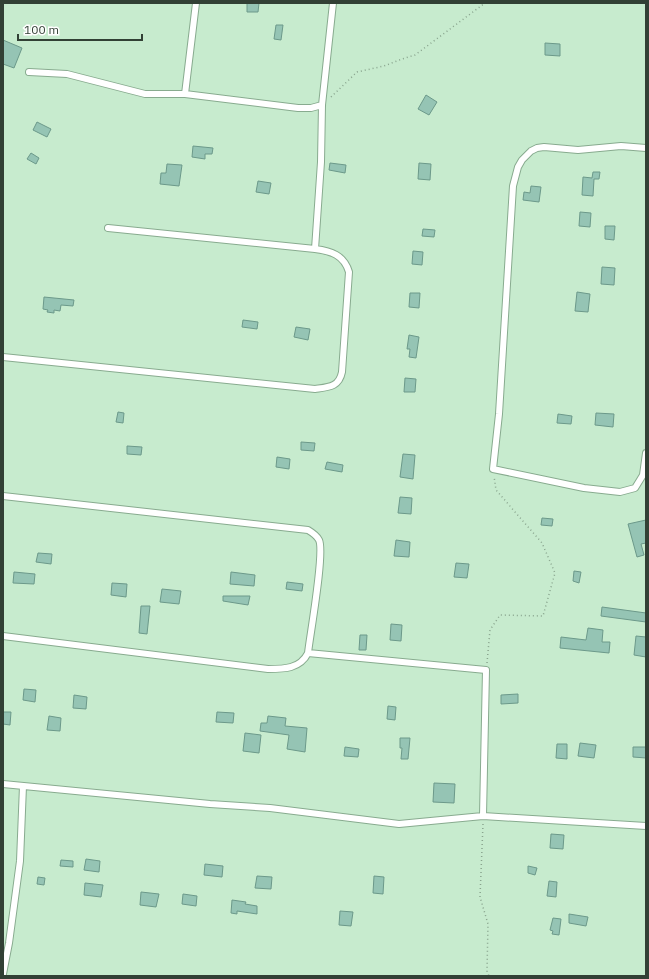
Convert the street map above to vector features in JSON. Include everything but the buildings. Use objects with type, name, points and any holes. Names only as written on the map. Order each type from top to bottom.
[{"type":"street","points":[[185,94],[196,3]]},
{"type":"street","points":[[315,249],[321,162],[322,105],[333,3]]},
{"type":"street","points":[[30,72],[68,74],[145,94],[185,94],[298,108],[311,108],[322,105]]},
{"type":"street","points":[[646,148],[621,146],[578,150],[544,147],[531,151],[522,160],[518,167],[513,186],[499,414],[493,469],[584,488],[620,492],[635,488],[643,475],[646,453]]},
{"type":"street","points":[[3,357],[315,389],[336,384],[340,379],[342,372],[349,272],[347,264],[342,258],[333,253],[315,249],[108,228]]},
{"type":"street","points":[[3,496],[308,530],[315,534],[320,541],[321,547],[308,653],[299,665],[284,669],[268,670],[3,636]]},
{"type":"street","points":[[308,653],[486,670],[483,816]]},
{"type":"street","points":[[3,784],[210,804],[270,808],[400,824],[483,816],[646,826]]},
{"type":"street","points":[[3,974],[9,943],[20,861],[23,786]]},
{"type":"path","points":[[322,105],[357,72],[384,66],[415,55],[485,3]]},
{"type":"path","points":[[486,670],[490,630],[500,615],[543,616],[555,573],[542,543],[496,490],[493,469]]},
{"type":"path","points":[[483,816],[480,897],[488,924],[487,971],[489,976]]}]
